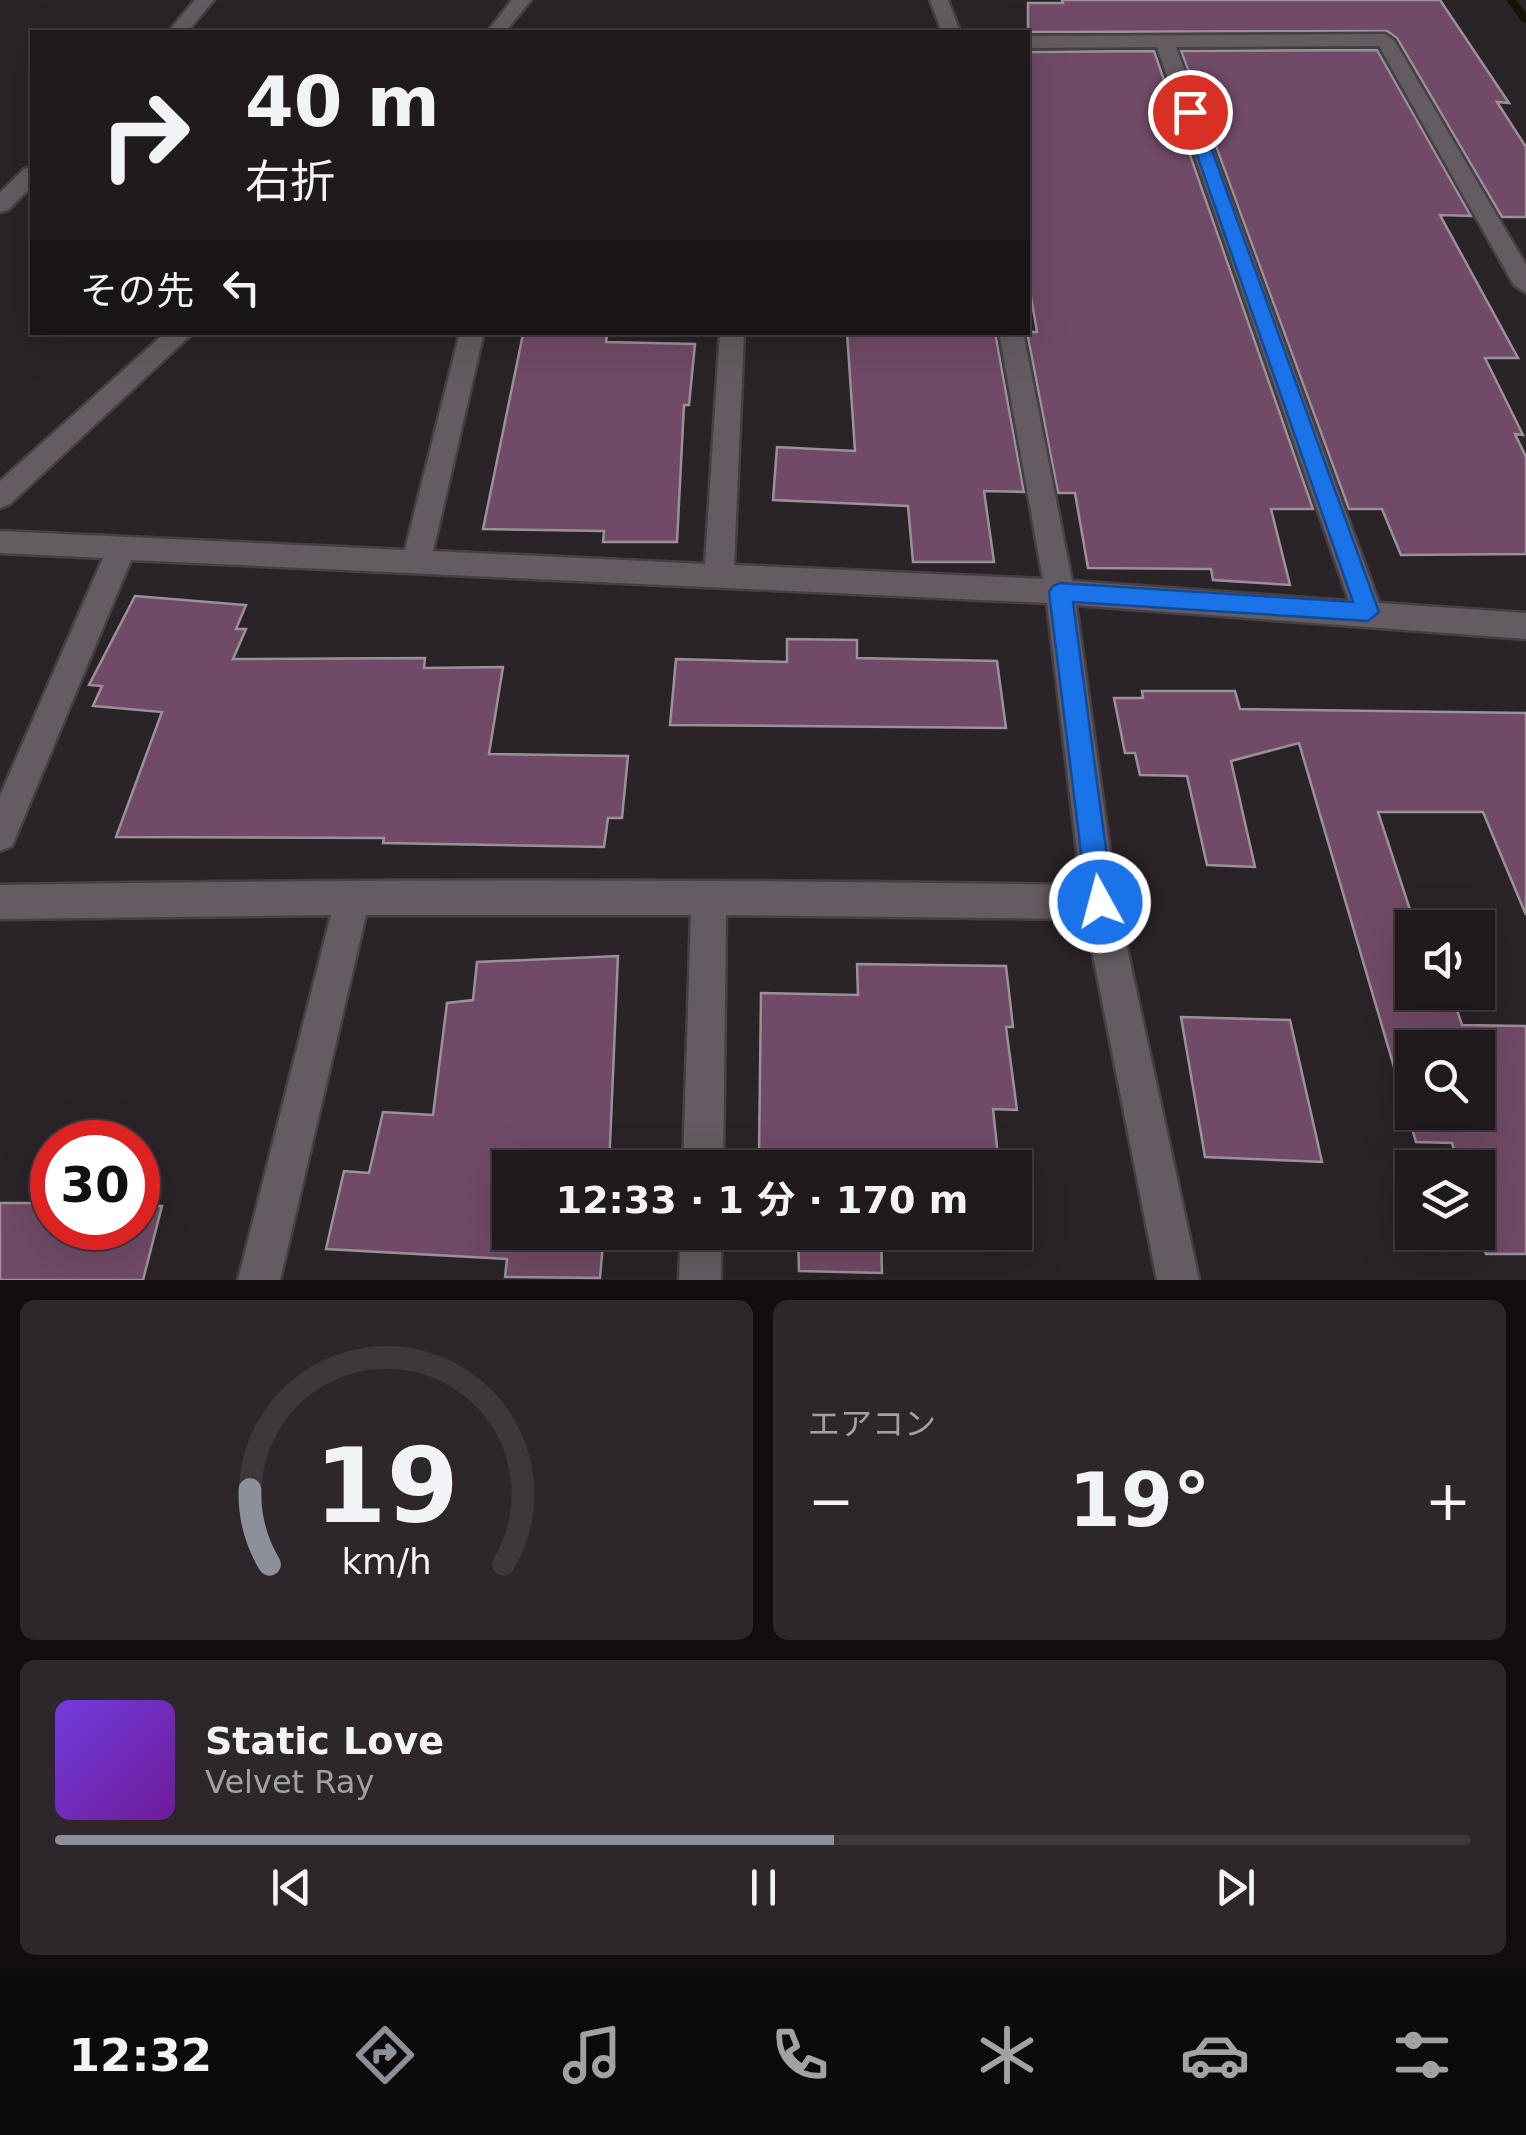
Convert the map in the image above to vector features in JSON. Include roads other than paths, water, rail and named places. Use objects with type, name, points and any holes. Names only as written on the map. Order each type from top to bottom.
[{"type":"street","points":[[180,30],[206,0]]},
{"type":"street","points":[[498,30],[522,0]]},
{"type":"street","points":[[939,0],[951,30]]},
{"type":"street","points":[[1030,42],[1385,40],[1526,285]]},
{"type":"street","points":[[1164,41],[1368,612]]},
{"type":"street","points":[[0,205],[30,176]]},
{"type":"street","points":[[0,496],[179,335]]},
{"type":"street","points":[[416,563],[471,335]]},
{"type":"street","points":[[719,577],[732,335]]},
{"type":"street","points":[[1011,335],[1060,592],[1100,902],[1178,1280]]},
{"type":"street","points":[[0,542],[1060,592],[1526,626]]},
{"type":"street","points":[[0,835],[123,546]]},
{"type":"street","points":[[0,902],[353,896],[709,896],[1100,902]]},
{"type":"street","points":[[259,1280],[353,896]]},
{"type":"street","points":[[702,1150],[709,896]]},
{"type":"street","points":[[700,1280],[701,1250]]},
{"type":"waterway","points":[[1511,0],[1526,20]]}]
